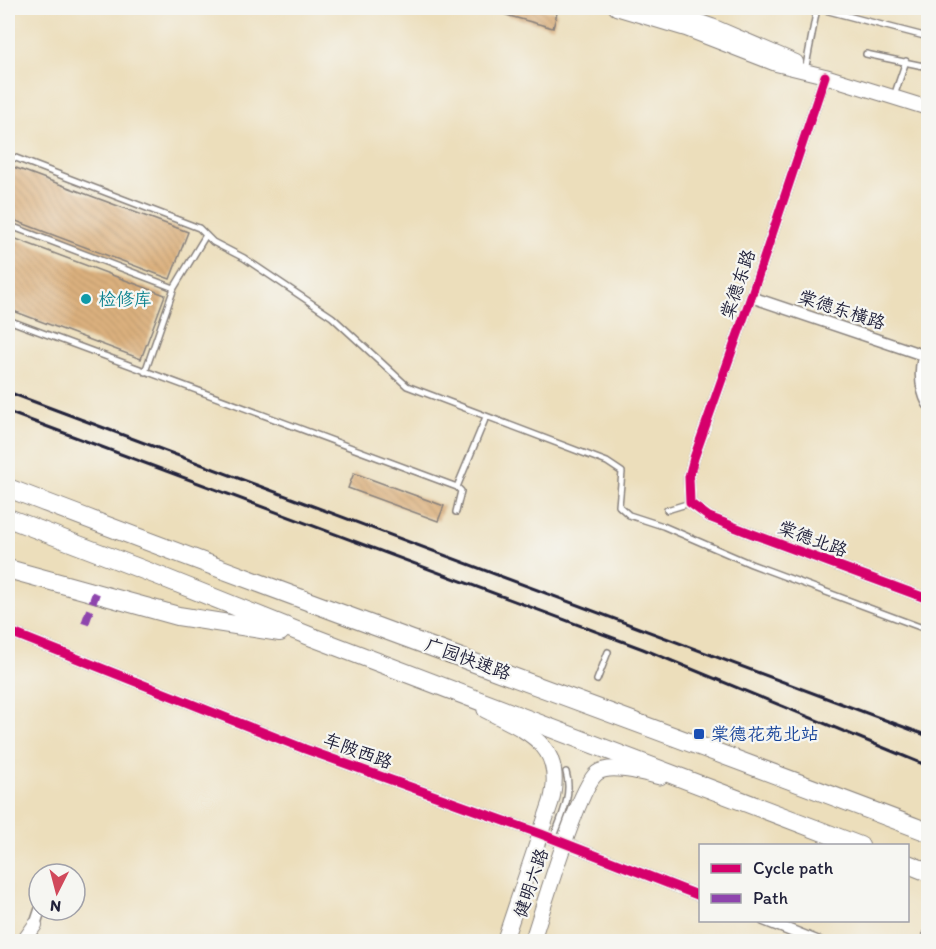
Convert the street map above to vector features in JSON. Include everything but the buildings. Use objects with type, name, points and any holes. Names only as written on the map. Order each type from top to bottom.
[{"type":"highway","name":"广园快速路","points":[[8,488],[685,739],[928,832]]},
{"type":"highway","name":"广园快速路","points":[[8,518],[704,788],[855,844]]},
{"type":"highway","points":[[8,569],[178,616],[312,637]]},
{"type":"highway","points":[[909,864],[928,872]]},
{"type":"main road","name":"健明六路","points":[[446,688],[522,729],[544,745],[552,760],[553,839],[532,942]]},
{"type":"main road","name":"健明六路","points":[[504,942],[553,839],[596,774],[603,771],[631,770],[704,788]]},
{"type":"street","points":[[616,8],[696,33],[776,64],[825,76],[928,108]]},
{"type":"street","points":[[660,8],[712,26],[825,76]]},
{"type":"street","name":"棠德东路","points":[[690,504],[689,477],[694,458],[825,76]]},
{"type":"street","name":"棠德东横路","points":[[751,297],[926,350]]},
{"type":"street","points":[[926,350],[920,373],[928,404]]},
{"type":"street","name":"棠德北路","points":[[690,504],[709,517],[928,599]]},
{"type":"street","name":"车陂西路","points":[[8,631],[305,749],[553,839],[699,896]]},
{"type":"street","points":[[30,942],[36,922]]},
{"type":"street","points":[[767,922],[819,942]]},
{"type":"street","points":[[23,942],[35,925]]},
{"type":"street","points":[[35,925],[35,942]]},
{"type":"lane","points":[[806,66],[817,8],[928,37]]},
{"type":"lane","points":[[866,54],[928,67]]},
{"type":"lane","points":[[894,98],[906,61]]},
{"type":"lane","points":[[8,155],[199,228],[213,242],[244,258],[332,317],[407,386],[607,462],[622,472],[619,506],[629,515],[663,526],[750,564],[928,630]]},
{"type":"lane","points":[[8,225],[174,288]]},
{"type":"lane","points":[[145,372],[174,288],[206,235]]},
{"type":"lane","points":[[8,320],[457,487],[461,491],[456,512]]},
{"type":"lane","points":[[457,487],[486,417]]},
{"type":"lane","points":[[667,510],[690,504]]},
{"type":"lane","points":[[597,680],[608,652]]},
{"type":"lane","points":[[553,839],[568,795],[566,772]]},
{"type":"lane","points":[[923,942],[928,929]]},
{"type":"railway","points":[[8,392],[928,736]]},
{"type":"railway","points":[[8,412],[643,649],[928,766]]},
{"type":"marked path","points":[[85,624],[96,593]]},
{"type":"cycle path","points":[[825,76],[694,458],[689,477],[690,503],[709,517],[928,599]]},
{"type":"cycle path","points":[[8,631],[305,749],[541,834],[699,896]]},
{"type":"place","name":"检修库","points":[[86,299]]},
{"type":"place","name":"棠德花苑北站","points":[[699,734]]}]
